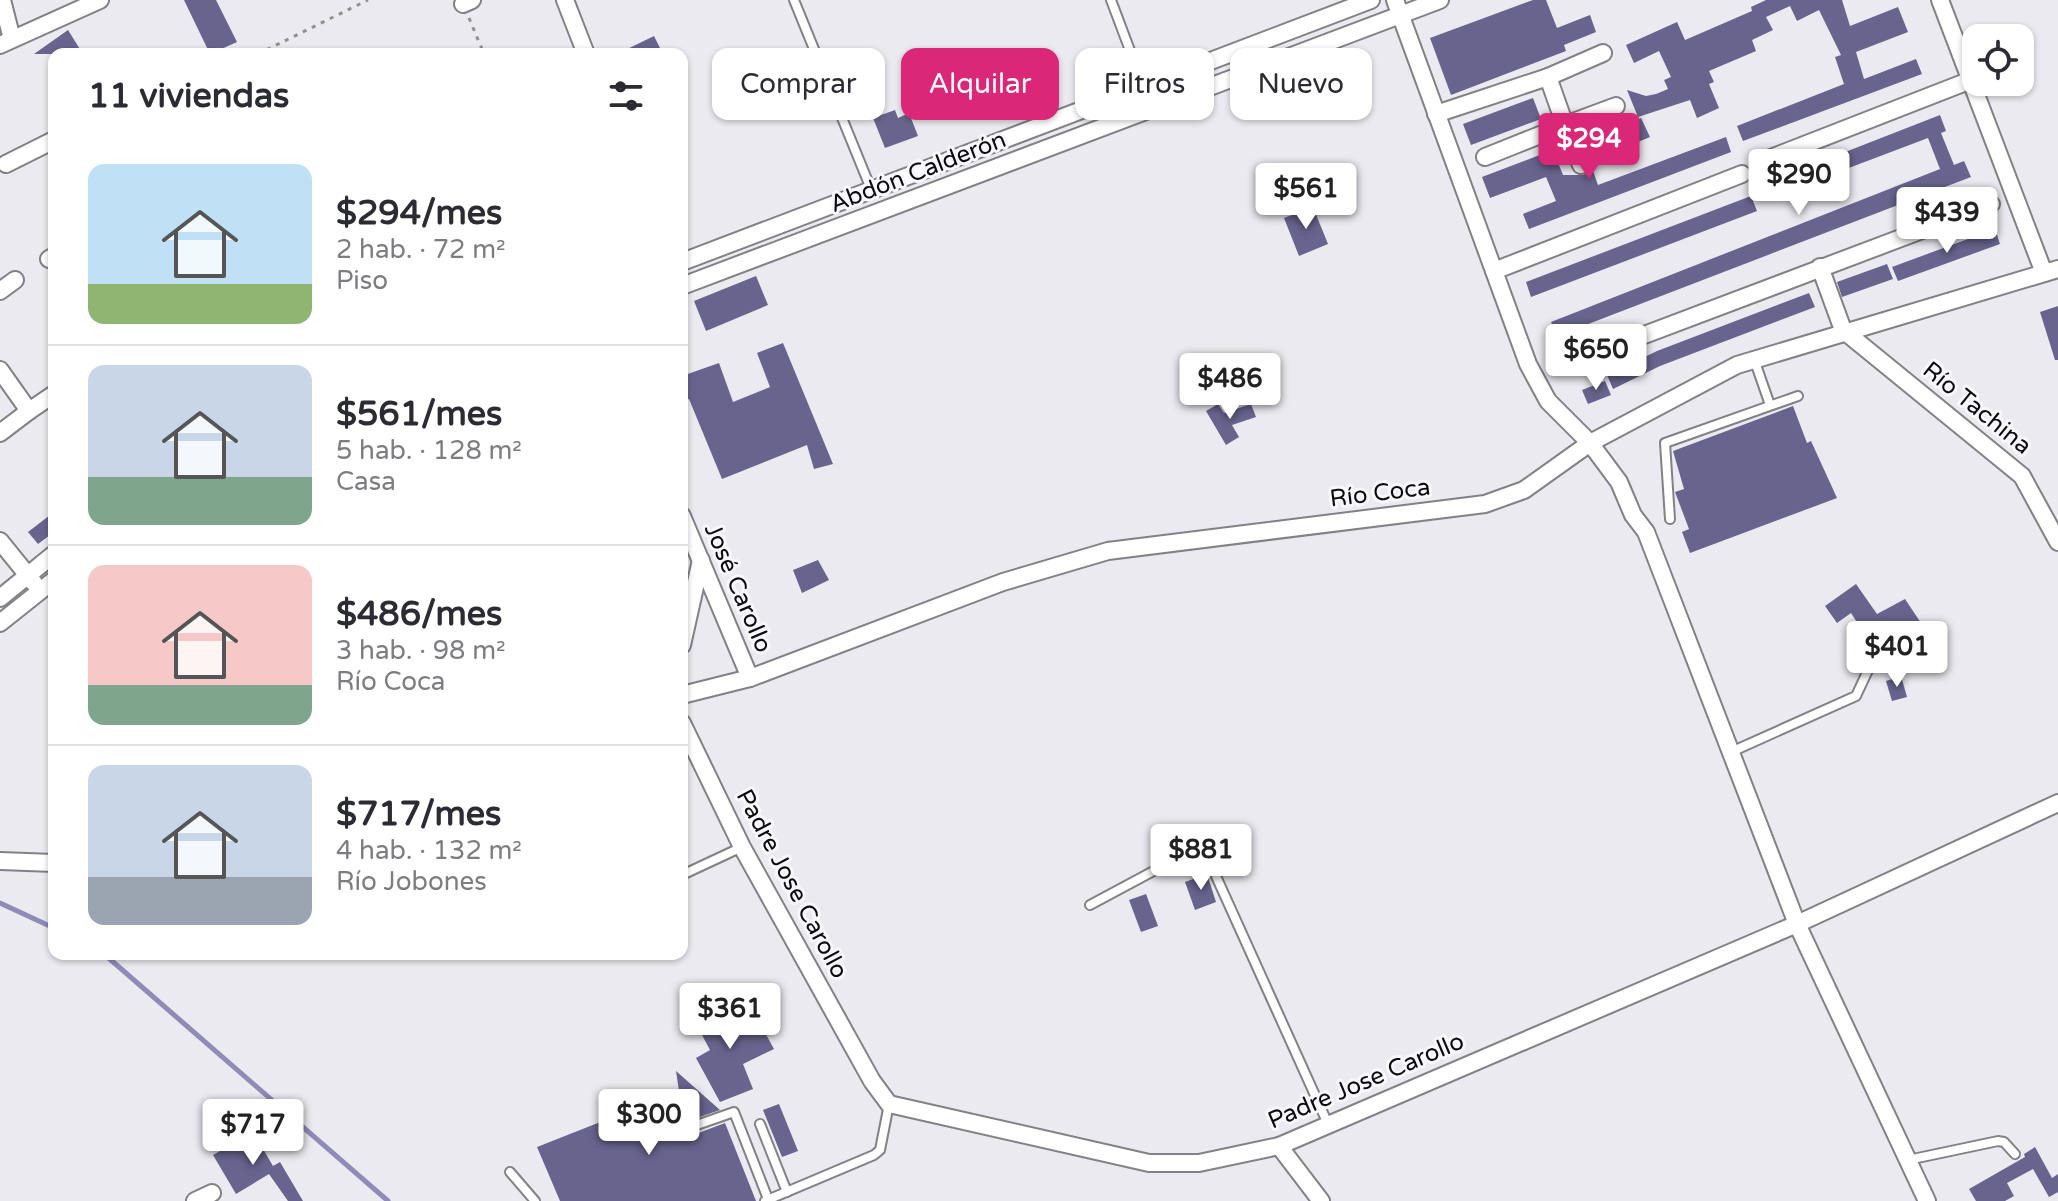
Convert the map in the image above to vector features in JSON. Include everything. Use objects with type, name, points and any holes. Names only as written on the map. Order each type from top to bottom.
[{"type":"street","points":[[2,0],[6,42],[100,0]]},
{"type":"street","points":[[565,0],[584,48]]},
{"type":"street","name":"Abdón Calderón","points":[[1214,59],[1371,0]]},
{"type":"street","name":"Abdón Calderón","points":[[1214,83],[1398,7],[1440,0]]},
{"type":"street","points":[[1940,0],[1962,57]]},
{"type":"street","points":[[1398,7],[1528,364],[1548,401],[1590,443],[1619,482],[1633,515],[1646,532],[1797,924],[1927,1201]]},
{"type":"street","points":[[1436,114],[1548,77],[1603,53]]},
{"type":"street","points":[[1548,77],[1581,165]]},
{"type":"street","points":[[1763,161],[1962,84]]},
{"type":"street","points":[[1978,96],[2051,271]]},
{"type":"street","points":[[1485,157],[1616,106]]},
{"type":"street","name":"Abdón Calderón","points":[[688,260],[1075,112]]},
{"type":"street","name":"Abdón Calderón","points":[[688,284],[1123,120]]},
{"type":"street","points":[[6,164],[48,143]]},
{"type":"street","points":[[1494,271],[1742,174]]},
{"type":"street","points":[[1570,363],[1991,204]]},
{"type":"street","points":[[1820,267],[1843,330]]},
{"type":"street","name":"Río Coca","points":[[688,694],[750,678],[1003,582],[1108,551],[1485,504],[1524,490],[1590,443],[1737,365],[1843,330],[2051,271]]},
{"type":"street","points":[[0,291],[15,280]]},
{"type":"street","name":"Río Tachina","points":[[1843,330],[2022,476],[2058,542]]},
{"type":"street","points":[[0,370],[29,411]]},
{"type":"street","points":[[0,433],[48,398]]},
{"type":"street","name":"José Carollo","points":[[688,530],[750,678]]},
{"type":"street","points":[[0,541],[27,576],[48,585],[0,623]]},
{"type":"street","points":[[0,598],[48,559]]},
{"type":"street","points":[[688,618],[701,560]]},
{"type":"street","name":"Padre Jose Carollo","points":[[688,735],[742,847],[872,1081],[889,1104],[1149,1163],[1199,1163],[1279,1146],[1797,924],[2058,803]]},
{"type":"street","points":[[0,861],[48,863]]},
{"type":"street","points":[[1279,1146],[1321,1201]]},
{"type":"street","points":[[195,1201],[212,1193]]},
{"type":"lane","points":[[794,0],[871,189]]},
{"type":"lane","points":[[1111,0],[1129,48]]},
{"type":"lane","points":[[1754,359],[1770,405]]},
{"type":"lane","points":[[1670,519],[1665,443],[1798,396]]},
{"type":"lane","points":[[1731,752],[1856,696],[1877,651]]},
{"type":"lane","points":[[688,872],[742,847]]},
{"type":"lane","points":[[1090,905],[1201,848],[1328,1125]]},
{"type":"lane","points":[[694,1126],[734,1112],[766,1200],[880,1150],[889,1104]]},
{"type":"lane","points":[[760,1124],[787,1192]]},
{"type":"lane","points":[[1908,1160],[1998,1141],[2004,1142],[2015,1154]]},
{"type":"lane","points":[[510,1172],[535,1201]]},
{"type":"path","points":[[270,48],[368,0]]},
{"type":"path","points":[[467,2],[482,48]]},
{"type":"building","points":[[184,0],[216,0],[237,42],[224,48],[207,48]]},
{"type":"building","points":[[1533,0],[1546,0],[1557,28],[1590,15],[1596,32],[1564,45],[1566,51],[1451,95],[1430,38]]},
{"type":"building","points":[[1766,0],[1842,0],[1850,26],[1898,7],[1908,32],[1856,52],[1864,79],[1916,59],[1922,74],[1743,141],[1737,126],[1844,84],[1835,57],[1841,55],[1819,10],[1797,21],[1790,6],[1766,17],[1773,30],[1752,40],[1756,51],[1709,71],[1714,82],[1709,84],[1719,108],[1697,118],[1690,100],[1638,117],[1627,90],[1646,96],[1656,94],[1668,89],[1664,80],[1671,77],[1659,51],[1634,63],[1626,45],[1677,22],[1685,40],[1752,11],[1751,7]]},
{"type":"building","points":[[68,30],[79,48],[48,48],[48,54],[34,54]]},
{"type":"building","points":[[654,36],[660,48],[629,48]]},
{"type":"building","points":[[1533,98],[1541,119],[1471,145],[1463,124]]},
{"type":"building","points":[[895,110],[901,120],[912,120],[918,136],[885,148],[874,120],[885,120],[885,114]]},
{"type":"building","points":[[1940,115],[1946,131],[1941,133],[1954,165],[1964,161],[1971,177],[1557,336],[1551,322],[1940,169],[1928,138],[1767,199],[1761,185]]},
{"type":"building","points":[[1641,118],[1650,137],[1597,159],[1589,138]]},
{"type":"building","points":[[1726,137],[1731,152],[1529,229],[1523,214],[1556,201],[1546,177],[1490,198],[1482,177],[1553,150],[1563,175],[1584,175],[1592,168],[1598,185]]},
{"type":"building","points":[[1751,196],[1757,211],[1531,297],[1526,282]]},
{"type":"building","points":[[1313,207],[1328,244],[1299,256],[1284,218]]},
{"type":"building","points":[[1995,229],[2000,244],[1898,281],[1892,267]]},
{"type":"building","points":[[1887,264],[1893,279],[1842,297],[1837,282]]},
{"type":"building","points":[[756,276],[768,305],[706,331],[694,301]]},
{"type":"building","points":[[1809,293],[1815,307],[1660,366],[1613,389],[1607,375],[1657,351]]},
{"type":"building","points":[[2058,306],[2058,360],[2055,360],[2040,312]]},
{"type":"building","points":[[783,343],[833,464],[814,469],[807,445],[722,479],[688,399],[688,374],[719,363],[733,402],[770,387],[757,353]]},
{"type":"building","points":[[1605,381],[1611,395],[1588,404],[1582,390]]},
{"type":"building","points":[[1218,404],[1224,413],[1251,404],[1256,417],[1232,425],[1239,437],[1226,445],[1206,411]]},
{"type":"building","points":[[1793,406],[1807,443],[1811,441],[1837,498],[1690,553],[1682,532],[1689,529],[1675,492],[1684,489],[1673,451]]},
{"type":"building","points":[[48,517],[48,536],[38,544],[28,532]]},
{"type":"building","points":[[818,560],[829,580],[802,593],[793,570]]},
{"type":"building","points":[[1856,584],[1877,614],[1905,599],[1921,623],[1903,635],[1899,630],[1872,646],[1851,613],[1837,623],[1825,606]]},
{"type":"building","points":[[1901,676],[1907,697],[1892,701],[1886,681]]},
{"type":"building","points":[[1207,874],[1216,902],[1195,910],[1185,882]]},
{"type":"building","points":[[1146,894],[1158,926],[1141,932],[1129,900]]},
{"type":"building","points":[[728,1002],[744,1027],[758,1020],[774,1049],[743,1064],[753,1089],[720,1102],[696,1058],[710,1050],[694,1020]]},
{"type":"building","points":[[676,1071],[720,1110],[697,1118],[693,1108],[668,1118],[677,1141],[725,1123],[756,1201],[560,1201],[537,1147],[679,1091]]},
{"type":"building","points":[[779,1104],[798,1151],[782,1157],[763,1110]]},
{"type":"building","points":[[253,1132],[273,1166],[280,1162],[303,1201],[288,1201],[269,1174],[236,1194],[213,1155]]},
{"type":"building","points":[[2035,1147],[2052,1178],[2058,1174],[2058,1192],[2049,1197],[2033,1169],[2007,1183],[2014,1196],[2005,1201],[1976,1201],[1969,1189],[2025,1157],[2024,1154]]},
{"type":"waterway","points":[[0,903],[48,925]]},
{"type":"waterway","points":[[111,960],[388,1201]]}]
